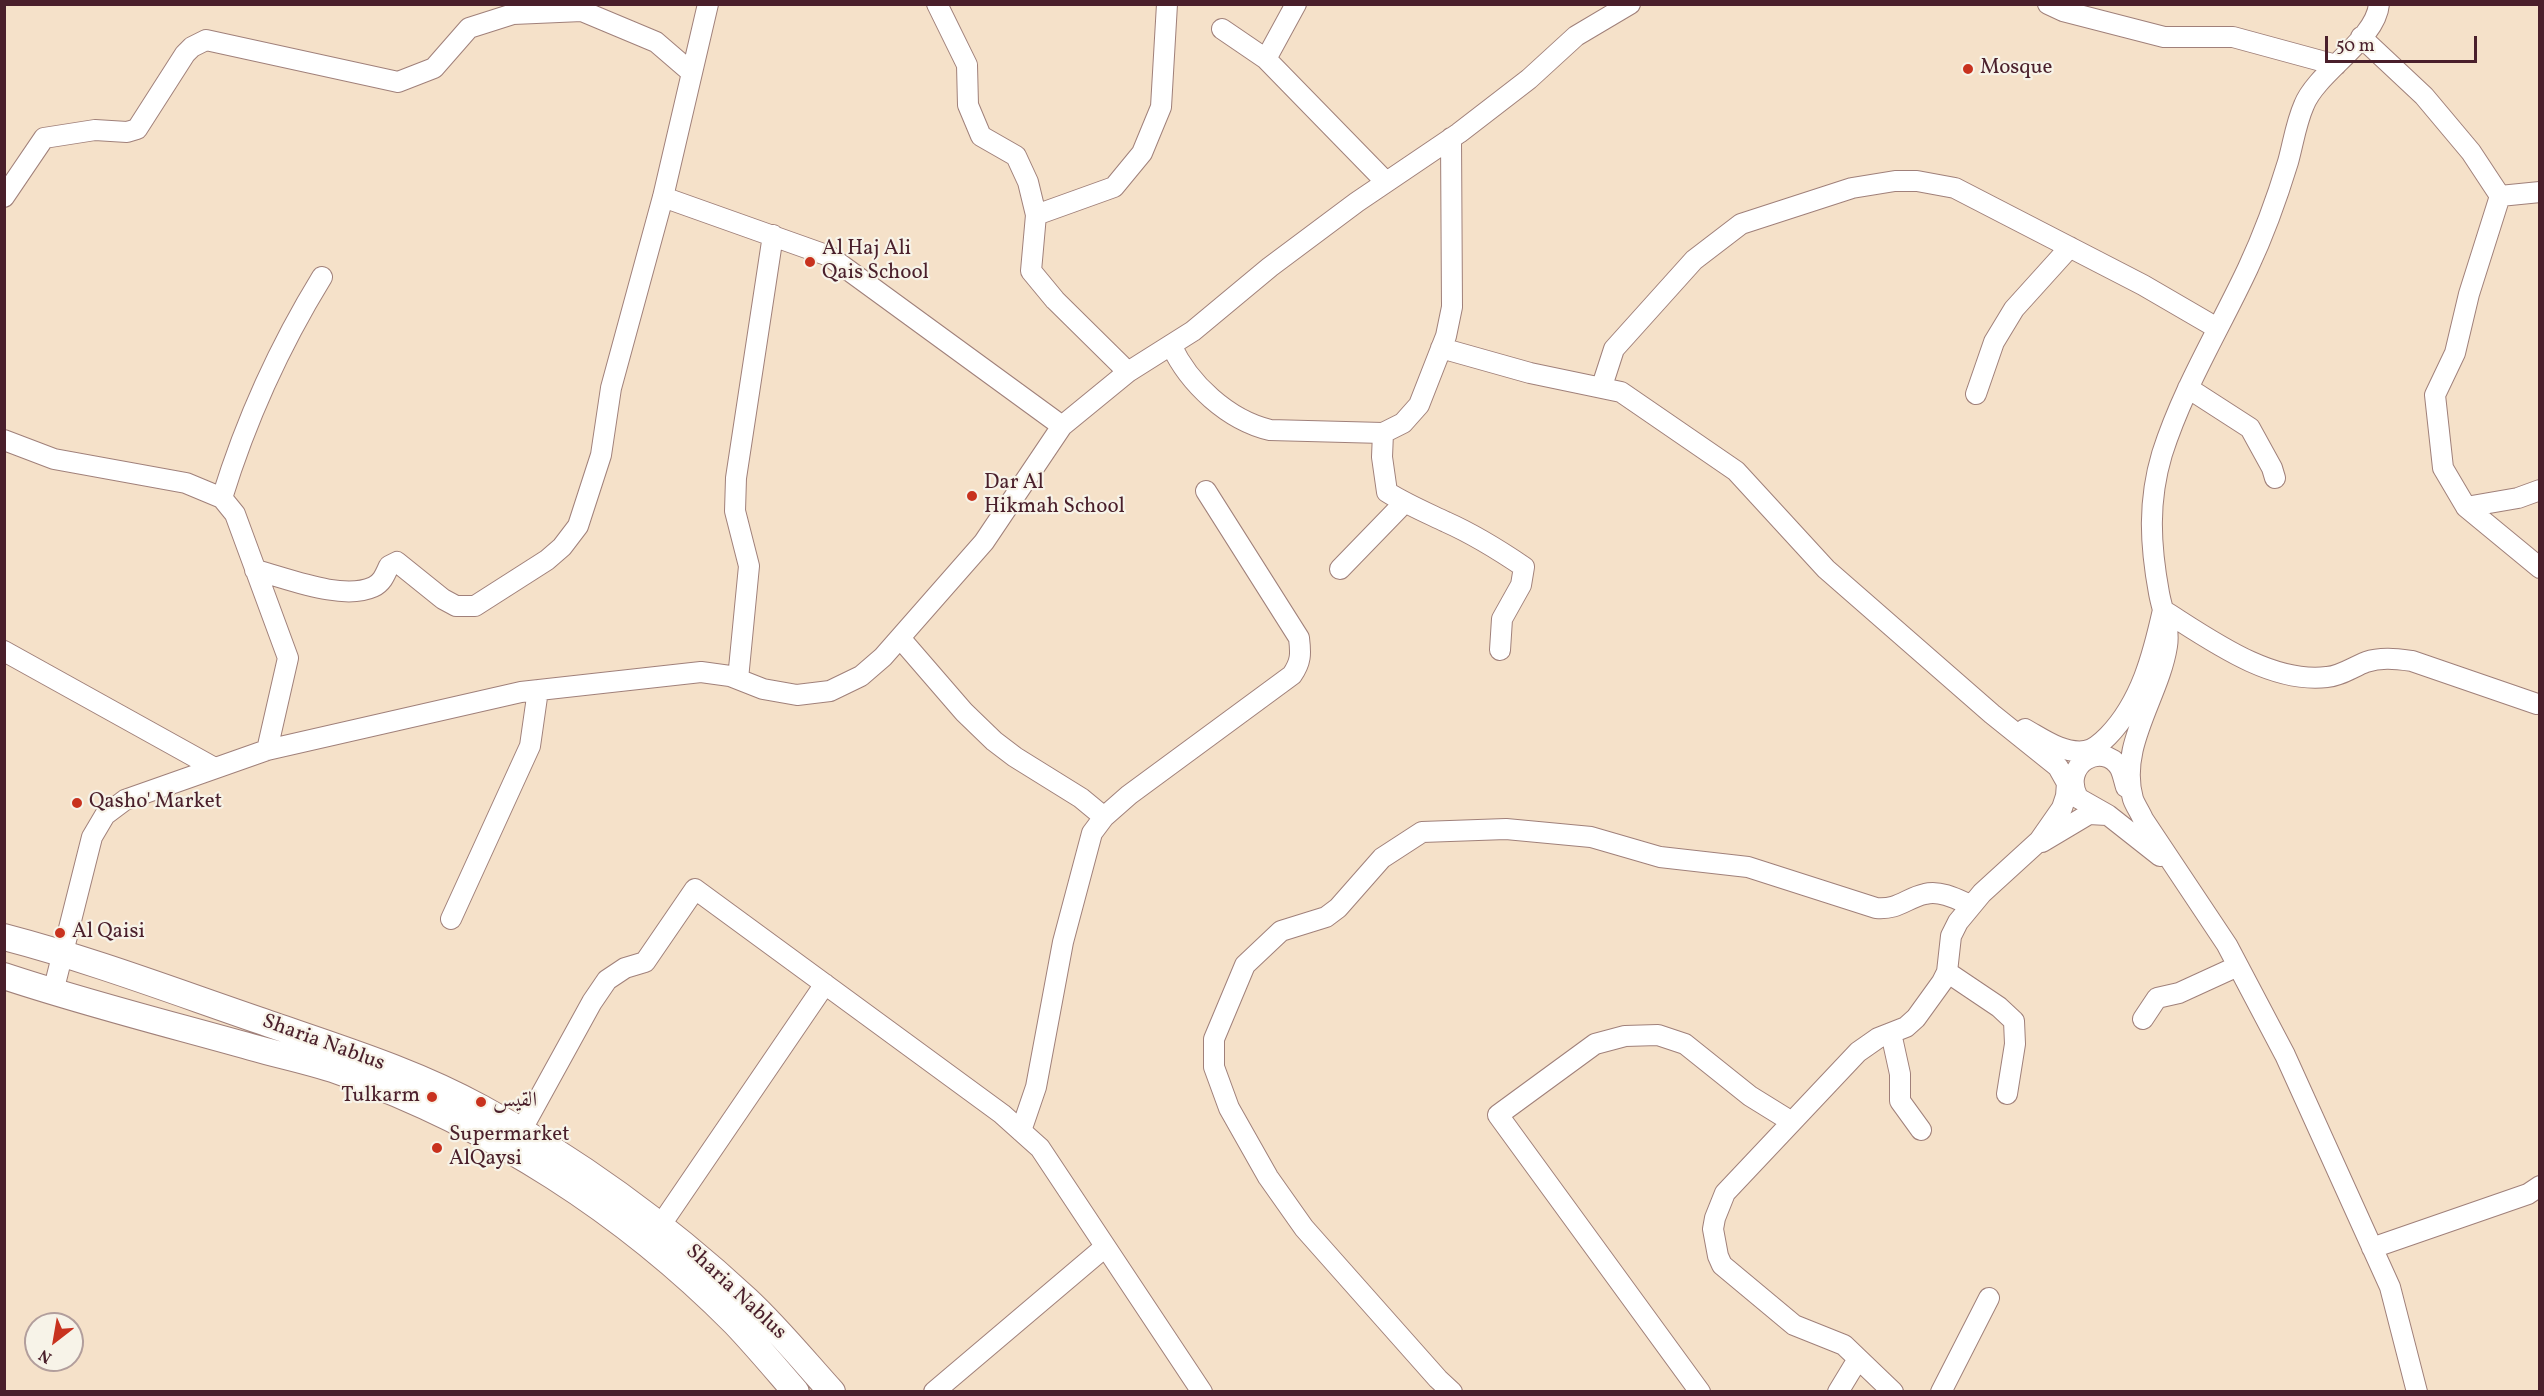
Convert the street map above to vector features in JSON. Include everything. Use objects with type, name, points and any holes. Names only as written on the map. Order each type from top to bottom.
[{"type":"main road","name":"Sharia Nablus","points":[[4,937],[64,953],[327,1044],[434,1084],[481,1108],[596,1178],[660,1226],[748,1301],[832,1392]]},
{"type":"main road","name":"Sharia Nablus","points":[[4,976],[53,992],[343,1073],[487,1136],[540,1167],[618,1222],[674,1268],[735,1323],[796,1392]]},
{"type":"street","points":[[255,570],[344,593],[374,587],[383,578],[389,566],[397,562],[443,599],[456,606],[466,607],[475,606],[546,560],[561,547],[578,525],[600,455],[611,388],[663,197],[708,4]]},
{"type":"street","points":[[937,4],[967,65],[968,105],[981,136],[1016,156],[1028,182],[1036,214],[1031,271],[1055,300],[1128,372]]},
{"type":"street","points":[[1036,214],[1114,187],[1142,153],[1161,108],[1167,4]]},
{"type":"street","points":[[1266,59],[1296,4]]},
{"type":"street","points":[[53,992],[89,845],[97,825],[105,815],[125,800],[213,767],[267,750],[537,690],[701,672],[738,678],[780,693],[813,694],[846,685],[867,671],[900,638],[984,542],[1062,426],[1128,372],[1193,331],[1279,260],[1451,138],[1529,79],[1576,36],[1630,4]]},
{"type":"street","points":[[2049,4],[2063,11],[2164,36],[2233,37],[2336,65]]},
{"type":"street","points":[[2133,800],[2129,774],[2131,754],[2160,679],[2168,643],[2151,525],[2152,490],[2163,453],[2188,388],[2248,268],[2275,203],[2304,104],[2361,37],[2378,12],[2379,4]]},
{"type":"street","points":[[6,188],[44,138],[95,130],[127,132],[137,129],[185,54],[192,46],[206,40],[217,40],[398,82],[434,68],[468,28],[513,14],[582,11],[656,42],[692,73]]},
{"type":"street","points":[[1222,29],[1266,59],[1386,182]]},
{"type":"street","points":[[2361,37],[2424,96],[2471,152],[2500,196]]},
{"type":"street","points":[[1171,345],[1178,359],[1198,386],[1233,414],[1257,427],[1270,430],[1383,433],[1403,423],[1419,405],[1450,322],[1452,307],[1451,138]]},
{"type":"street","points":[[1602,386],[1614,350],[1694,260],[1741,224],[1845,189],[1895,181],[1917,181],[1954,188],[2143,285],[2217,328]]},
{"type":"street","points":[[2500,196],[2540,192]]},
{"type":"street","points":[[2500,196],[2469,294],[2455,353],[2435,395],[2443,468],[2466,507],[2540,568]]},
{"type":"street","points":[[663,197],[829,256],[1062,426]]},
{"type":"street","points":[[738,678],[749,566],[735,511],[736,478],[773,235]]},
{"type":"street","points":[[1976,394],[1994,342],[2014,309],[2070,247]]},
{"type":"street","points":[[222,498],[244,432],[266,379],[286,338],[322,277]]},
{"type":"street","points":[[1441,348],[1530,373],[1602,386],[1621,392],[1736,471],[1826,569],[1970,696],[2058,767],[2067,783],[2062,808],[2030,850],[1970,905],[1951,936],[1947,972],[1916,1018],[1906,1027],[1866,1044],[1858,1052],[1725,1193],[1713,1229],[1718,1256],[1729,1272],[1794,1325],[1844,1345],[1893,1392]]},
{"type":"street","points":[[2188,388],[2250,428],[2275,478]]},
{"type":"street","points":[[1383,433],[1382,457],[1387,492],[1404,503],[1468,533],[1524,567],[1521,585],[1502,619],[1500,650]]},
{"type":"street","points":[[4,440],[54,459],[186,483],[222,498],[235,514],[288,658],[267,750]]},
{"type":"street","points":[[2466,507],[2518,498],[2540,490]]},
{"type":"street","points":[[1021,1131],[1036,1087],[1063,942],[1092,833],[1104,817],[1129,795],[1292,675],[1299,666],[1301,656],[1299,638],[1206,491]]},
{"type":"street","points":[[1340,569],[1404,503]]},
{"type":"street","points":[[1970,696],[2056,746],[2071,751],[2087,751],[2103,742],[2130,708],[2145,676],[2163,610]]},
{"type":"street","points":[[2163,610],[2218,645],[2272,671],[2327,678],[2367,662],[2394,658],[2412,661],[2537,704]]},
{"type":"street","points":[[900,638],[964,712],[994,741],[1015,757],[1081,798],[1104,817]]},
{"type":"street","points":[[4,651],[213,767]]},
{"type":"street","points":[[451,918],[530,746],[537,690]]},
{"type":"street","points":[[2177,869],[2108,815],[2085,804],[2074,790],[2074,773],[2085,759],[2102,756],[2116,763],[2121,770],[2133,800],[2177,869],[2238,966],[2286,1055],[2390,1287],[2417,1392]]},
{"type":"street","points":[[2030,850],[2089,814],[2108,815]]},
{"type":"street","points":[[1452,1392],[1297,1219],[1247,1143],[1219,1084],[1213,1053],[1219,1024],[1245,965],[1281,931],[1326,917],[1338,908],[1382,858],[1422,832],[1496,829],[1591,837],[1660,857],[1748,867],[1876,908],[1897,907],[1927,893],[1946,895],[1970,905]]},
{"type":"street","points":[[521,1131],[592,1002],[607,980],[626,968],[645,962],[695,889],[1002,1114],[1040,1148],[1202,1392]]},
{"type":"street","points":[[2143,1019],[2157,998],[2179,993],[2238,966]]},
{"type":"street","points":[[1947,972],[1999,1007],[2014,1021],[2013,1055],[2007,1094]]},
{"type":"street","points":[[660,1226],[825,984]]},
{"type":"street","points":[[1891,1033],[1900,1074],[1900,1101],[1921,1130]]},
{"type":"street","points":[[1700,1392],[1498,1115],[1595,1044],[1625,1036],[1658,1035],[1685,1044],[1750,1096],[1792,1122]]},
{"type":"street","points":[[2372,1248],[2528,1194],[2540,1186]]},
{"type":"street","points":[[934,1392],[1105,1247]]},
{"type":"street","points":[[1941,1392],[1989,1298]]},
{"type":"street","points":[[1838,1392],[1858,1359]]},
{"type":"place","name":"Mosque","points":[[1968,69]]},
{"type":"place","name":"Al Haj Ali Qais School","points":[[810,262]]},
{"type":"place","name":"Dar Al Hikmah School","points":[[972,496]]},
{"type":"place","name":"Qasho' Market","points":[[77,803]]},
{"type":"place","name":"Al Qaisi","points":[[60,933]]},
{"type":"place","name":"Tulkarm","points":[[432,1097]]},
{"type":"place","name":"القيس","points":[[481,1102]]},
{"type":"place","name":"Supermarket AlQaysi","points":[[437,1148]]}]
